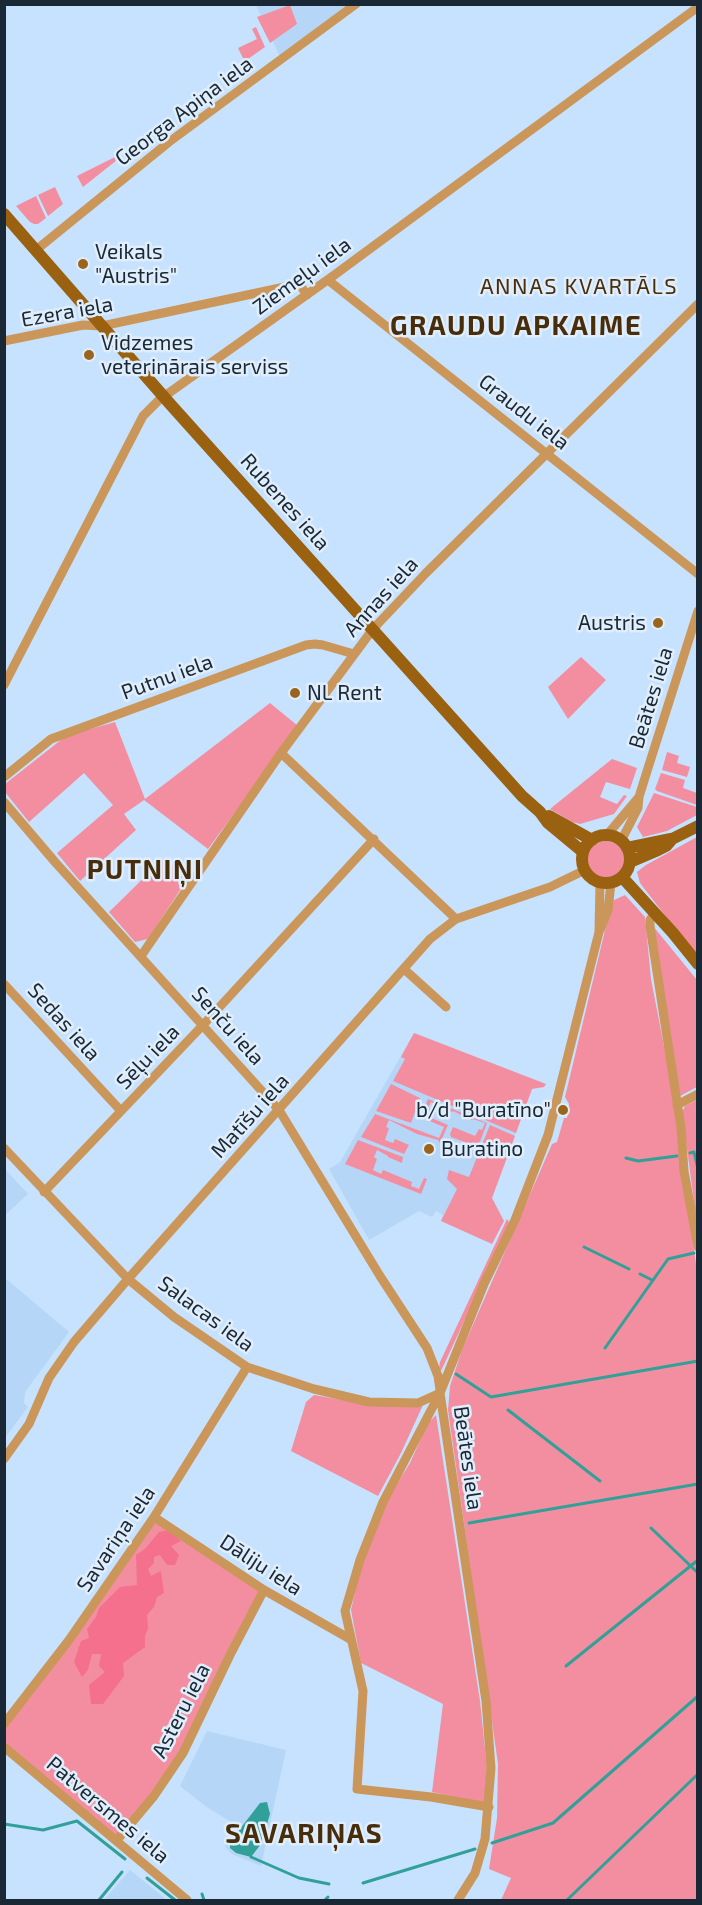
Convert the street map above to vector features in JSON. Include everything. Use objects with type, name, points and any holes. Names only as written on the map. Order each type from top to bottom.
[{"type":"main road","name":"Rubenes iela","points":[[4,213],[164,396],[522,796],[540,812],[548,823],[583,852]]},
{"type":"main road","name":"Rubenes iela","points":[[540,812],[592,840]]},
{"type":"main road","points":[[698,826],[672,839],[624,844],[607,835],[592,840],[583,852],[582,864],[588,876],[611,881],[654,914],[698,964]]},
{"type":"main road","points":[[611,881],[630,862],[666,846],[672,839]]},
{"type":"main road","points":[[624,844],[630,862]]},
{"type":"street","name":"Georga Apiņa iela","points":[[36,250],[169,142],[356,4]]},
{"type":"street","name":"Ziemeļu iela","points":[[4,685],[143,416],[164,396],[308,295],[698,7]]},
{"type":"street","name":"Graudu iela","points":[[328,280],[698,574]]},
{"type":"street","name":"Ezera iela","points":[[4,341],[83,325],[102,326],[294,285],[300,285],[308,295]]},
{"type":"street","name":"Annas iela","points":[[141,956],[281,753],[373,629],[426,573],[698,304]]},
{"type":"street","name":"Beātes iela","points":[[624,844],[638,808],[639,797],[698,611]]},
{"type":"street","name":"Putnu iela","points":[[4,777],[51,739],[306,645],[315,644],[354,654]]},
{"type":"street","points":[[281,753],[456,919]]},
{"type":"street","name":"Beātes iela","points":[[607,835],[639,797]]},
{"type":"street","name":"Senču iela","points":[[4,802],[55,862],[279,1110],[380,1276],[427,1348],[438,1376],[440,1393]]},
{"type":"street","name":"Sēļu iela","points":[[44,1192],[203,1025],[374,839]]},
{"type":"street","name":"Matīšu iela","points":[[4,1459],[29,1424],[49,1378],[74,1342],[430,939],[456,919],[550,886],[585,870]]},
{"type":"street","name":"Beātes iela","points":[[458,1900],[475,1873],[485,1839],[491,1768],[486,1701],[440,1393],[484,1284],[515,1220],[548,1135],[611,881]]},
{"type":"street","points":[[654,914],[650,920],[650,926],[677,1106],[684,1171],[698,1247]]},
{"type":"street","points":[[404,969],[446,1007]]},
{"type":"street","name":"Sedas iela","points":[[4,984],[121,1111]]},
{"type":"street","points":[[677,1106],[698,1094]]},
{"type":"street","name":"Salacas iela","points":[[4,1148],[128,1279],[174,1317],[247,1367],[314,1389],[369,1402],[418,1403],[440,1393]]},
{"type":"street","name":"Savariņa iela","points":[[4,1724],[69,1640],[154,1517],[247,1367]]},
{"type":"street","points":[[440,1393],[383,1502],[360,1560],[345,1611],[363,1691],[357,1789],[431,1797],[489,1807]]},
{"type":"street","name":"Dāliju iela","points":[[154,1517],[264,1590],[350,1640]]},
{"type":"street","name":"Asteru iela","points":[[117,1840],[154,1796],[183,1753],[264,1590]]},
{"type":"street","name":"Patversmes iela","points":[[4,1747],[187,1900]]},
{"type":"shaded area","points":[[256,5],[356,5],[281,59]]},
{"type":"shaded area","points":[[290,5],[297,24],[270,43],[257,17]]},
{"type":"shaded area","points":[[256,27],[265,47],[248,59],[243,58],[238,48],[257,39],[252,29]]},
{"type":"shaded area","points":[[115,157],[117,160],[83,187],[77,176]]},
{"type":"shaded area","points":[[55,187],[63,204],[48,216],[38,195]]},
{"type":"shaded area","points":[[36,196],[46,218],[34,224],[16,206]]},
{"type":"shaded area","points":[[581,657],[606,680],[568,719],[548,687]]},
{"type":"shaded area","points":[[270,703],[298,726],[208,849],[144,800],[124,814],[136,830],[80,881],[57,853],[113,805],[84,773],[29,822],[5,792],[5,784],[66,736],[115,722],[145,799]]},
{"type":"shaded area","points":[[667,752],[679,756],[677,763],[690,767],[687,777],[662,770]]},
{"type":"shaded area","points":[[612,759],[637,768],[630,789],[606,782],[600,797],[617,804],[624,795],[627,796],[614,814],[580,824],[550,809]]},
{"type":"shaded area","points":[[661,773],[685,780],[683,788],[697,793],[697,805],[657,791],[655,789]]},
{"type":"shaded area","points":[[654,793],[697,807],[697,815],[667,831],[643,837],[637,827]]},
{"type":"shaded area","points":[[697,837],[697,957],[640,883],[637,872]]},
{"type":"shaded area","points":[[606,841],[613,842],[619,847],[624,853],[624,867],[619,873],[613,878],[606,879],[599,878],[593,873],[588,867],[587,860],[588,853],[593,847],[599,842]]},
{"type":"shaded area","points":[[164,858],[188,878],[148,939],[135,942],[109,912]]},
{"type":"shaded area","points":[[625,895],[645,917],[651,979],[669,1072],[697,1271],[697,1900],[501,1900],[511,1878],[489,1869],[497,1818],[498,1764],[448,1410],[450,1386],[462,1350],[552,1144],[557,1142],[564,1118],[567,1118],[569,1104],[565,1097],[612,901]]},
{"type":"shaded area","points":[[653,926],[697,980],[697,1087],[680,1096]]},
{"type":"shaded area","name":"Buratino","points":[[414,1033],[535,1080],[492,1198],[502,1219],[488,1242],[441,1221],[443,1215],[436,1211],[432,1217],[419,1211],[369,1240],[329,1169],[340,1162]]},
{"type":"shaded area","points":[[414,1033],[546,1084],[544,1087],[532,1089],[516,1133],[393,1081],[405,1059],[401,1057]]},
{"type":"shaded area","points":[[391,1084],[420,1098],[411,1123],[376,1111]]},
{"type":"shaded area","points":[[428,1099],[487,1123],[478,1147],[451,1137],[450,1134],[453,1127],[475,1136],[479,1129],[482,1130],[485,1123],[472,1120],[431,1102],[428,1108],[432,1110],[429,1117],[448,1125],[440,1143],[438,1140],[417,1134],[389,1120],[385,1140],[393,1143],[395,1139],[409,1145],[404,1154],[361,1137],[375,1114],[439,1138],[444,1127],[425,1119],[428,1111],[424,1109]]},
{"type":"shaded area","points":[[697,1100],[697,1223],[682,1112],[685,1106]]},
{"type":"shaded area","points":[[490,1125],[515,1136],[492,1198],[504,1221],[492,1244],[441,1221],[457,1189],[447,1179],[449,1170],[469,1177]]},
{"type":"shaded area","points":[[358,1140],[403,1157],[402,1163],[377,1150],[373,1170],[381,1174],[383,1170],[412,1182],[411,1186],[419,1189],[424,1178],[427,1179],[421,1194],[345,1164]]},
{"type":"shaded area","points":[[4,1168],[28,1194],[5,1215],[4,1215]]},
{"type":"shaded area","points":[[507,1219],[509,1222],[507,1229],[441,1371],[440,1362]]},
{"type":"shaded area","points":[[5,1278],[69,1332],[25,1392],[24,1403],[28,1407],[5,1438]]},
{"type":"shaded area","points":[[314,1395],[371,1405],[423,1405],[378,1496],[291,1451],[306,1402]]},
{"type":"shaded area","points":[[436,1415],[480,1701],[487,1768],[486,1804],[432,1792],[443,1704],[361,1663],[351,1610],[362,1561],[385,1503],[410,1463],[428,1423]]},
{"type":"shaded area","points":[[154,1517],[264,1590],[183,1753],[117,1840],[5,1747],[4,1724]]},
{"type":"shaded area","points":[[168,1530],[181,1541],[171,1546],[179,1555],[175,1565],[167,1565],[160,1555],[154,1557],[154,1563],[148,1569],[151,1576],[161,1571],[164,1593],[157,1597],[154,1607],[147,1615],[148,1628],[145,1647],[123,1663],[124,1676],[103,1704],[91,1704],[89,1685],[105,1672],[99,1666],[101,1654],[92,1654],[88,1670],[82,1677],[74,1662],[81,1641],[89,1638],[87,1629],[96,1617],[99,1608],[120,1587],[137,1585],[136,1555],[145,1549],[159,1532]]},
{"type":"shaded area","points":[[207,1731],[286,1750],[261,1866],[232,1854],[226,1848],[224,1843],[238,1826],[208,1808],[180,1786]]},
{"type":"shaded area","points":[[267,1802],[270,1814],[261,1844],[251,1857],[236,1853],[230,1848],[230,1842],[260,1803]]},
{"type":"shaded area","points":[[130,1870],[167,1900],[104,1900]]},
{"type":"waterway","points":[[690,1153],[694,1152],[698,1169]]},
{"type":"waterway","points":[[626,1158],[638,1161],[677,1156]]},
{"type":"waterway","points":[[584,1247],[629,1269]]},
{"type":"waterway","points":[[605,1348],[668,1259],[694,1253]]},
{"type":"waterway","points":[[640,1274],[652,1280]]},
{"type":"waterway","points":[[456,1374],[491,1397],[698,1361]]},
{"type":"waterway","points":[[508,1410],[600,1481]]},
{"type":"waterway","points":[[469,1523],[698,1484]]},
{"type":"waterway","points":[[651,1528],[698,1573]]},
{"type":"waterway","points":[[566,1666],[698,1560]]},
{"type":"waterway","points":[[492,1843],[553,1823],[698,1696]]},
{"type":"waterway","points":[[567,1900],[698,1774]]},
{"type":"waterway","points":[[4,1824],[43,1830],[77,1821],[125,1859]]},
{"type":"waterway","points":[[363,1883],[475,1849]]},
{"type":"waterway","points":[[251,1857],[299,1878],[329,1884]]},
{"type":"waterway","points":[[99,1900],[122,1872]]},
{"type":"waterway","points":[[147,1878],[175,1900]]},
{"type":"waterway","points":[[202,1894],[204,1900]]},
{"type":"waterway","points":[[325,1900],[328,1897]]},
{"type":"place","name":"Veikals \"Austris\"","points":[[83,264]]},
{"type":"place","name":"Vidzemes veterinārais serviss","points":[[89,355]]},
{"type":"place","name":"Austris","points":[[658,623]]},
{"type":"place","name":"NL Rent","points":[[295,693]]},
{"type":"place","name":"b/d \"Buratīno\"","points":[[563,1110]]},
{"type":"place","name":"Buratino","points":[[429,1149]]},
{"type":"district","name":"ANNAS KVARTĀLS","points":[[579,287]]},
{"type":"district","name":"GRAUDU APKAIME","points":[[516,326]]},
{"type":"district","name":"PUTNIŅI","points":[[145,870]]},
{"type":"district","name":"SAVARIŅAS","points":[[304,1834]]}]
